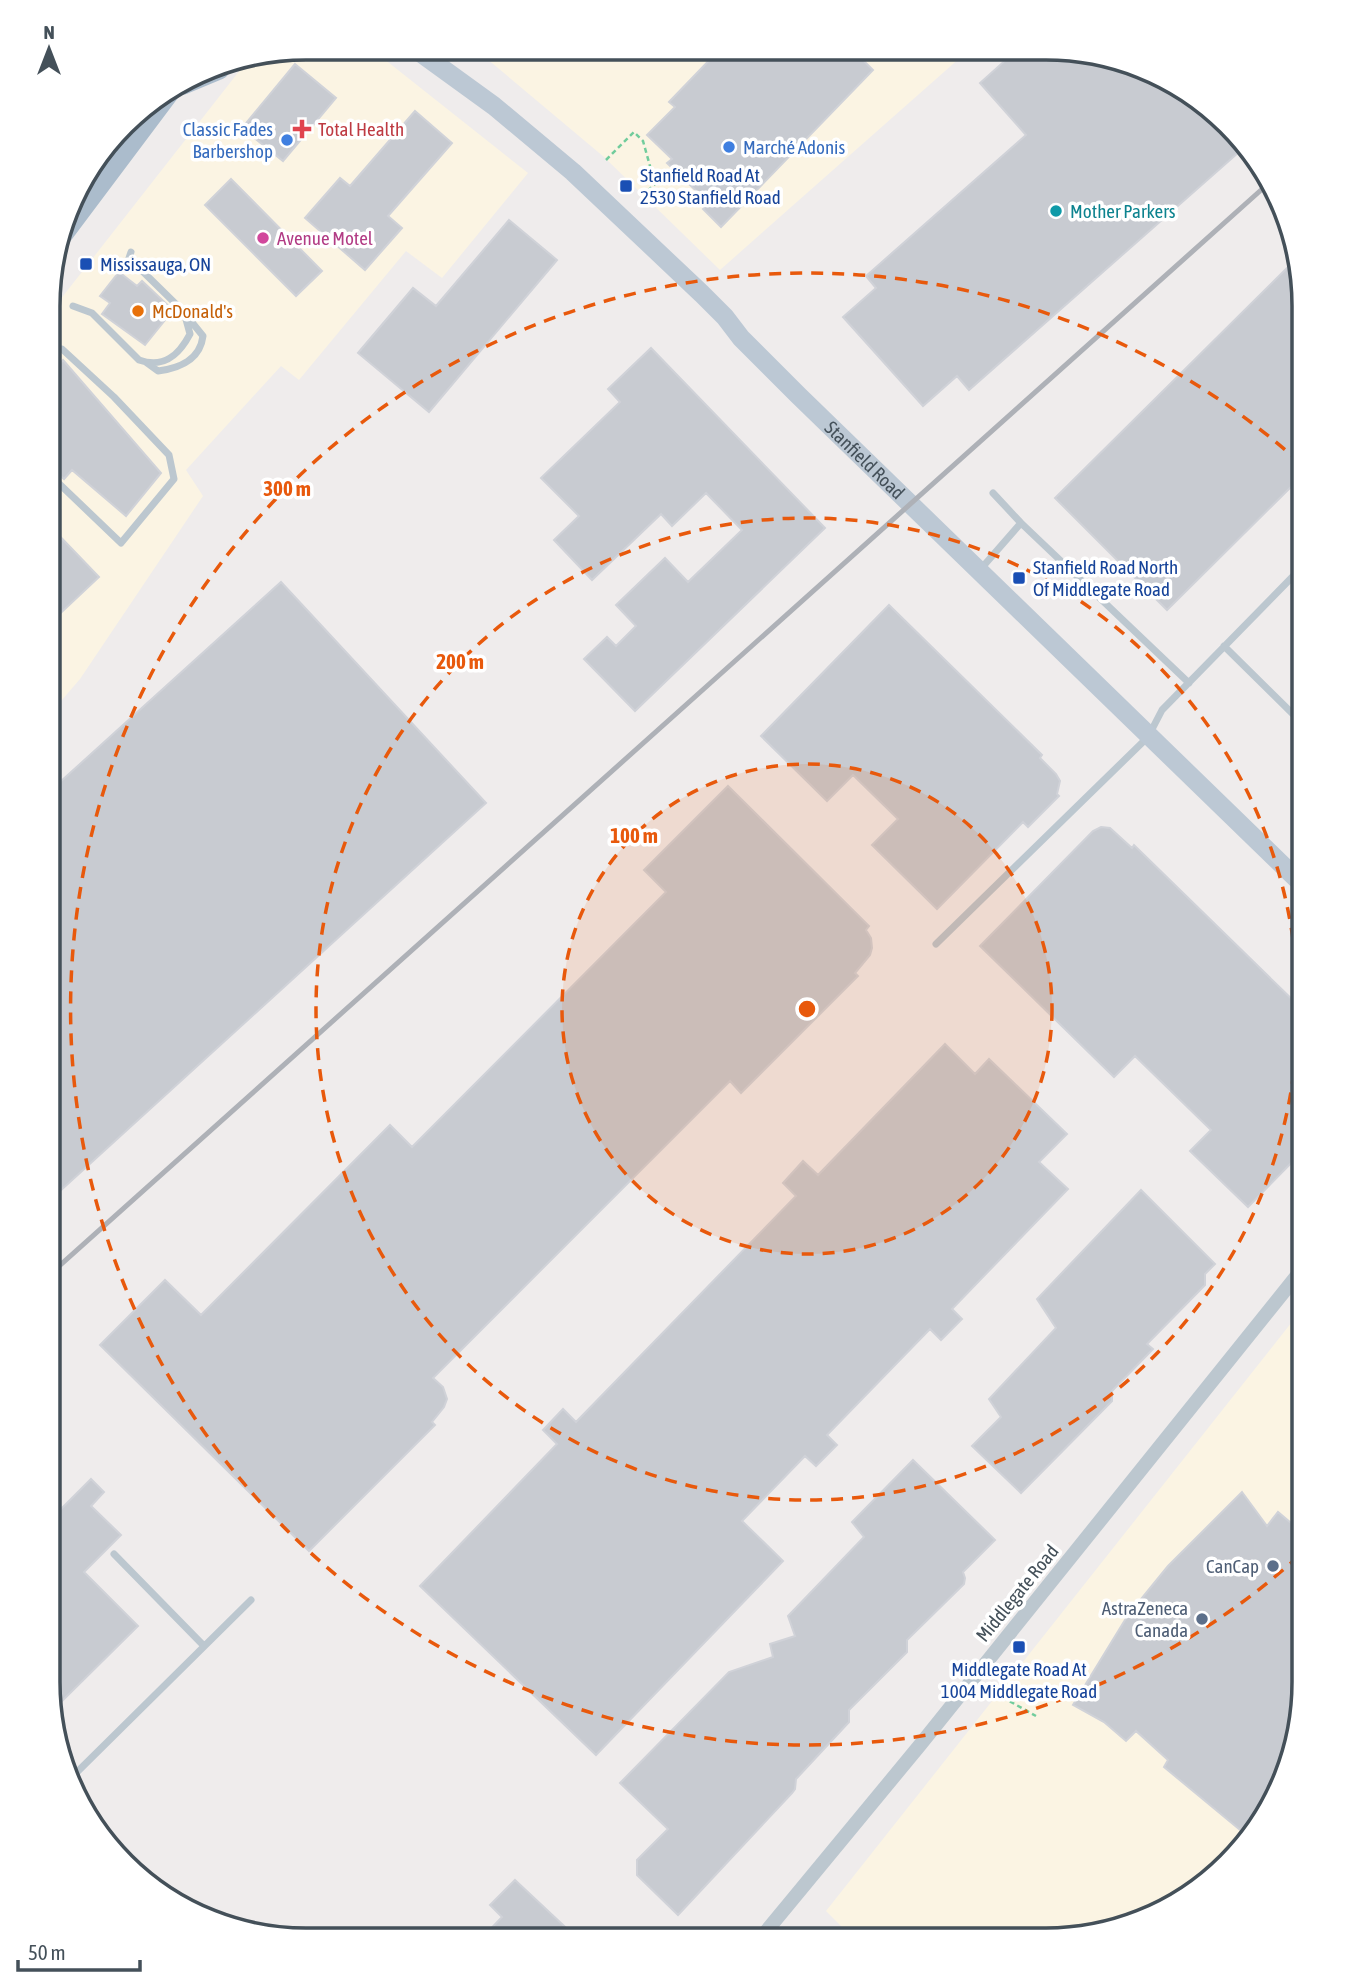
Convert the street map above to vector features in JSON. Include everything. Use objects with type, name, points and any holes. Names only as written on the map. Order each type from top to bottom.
[{"type":"main road","points":[[77,215],[155,111]]},
{"type":"street","name":"Stanfield Road","points":[[431,60],[494,106],[624,219],[725,317],[741,338],[1292,874]]},
{"type":"street","name":"Middlegate Road","points":[[769,1928],[1291,1283]]},
{"type":"lane","points":[[74,306],[92,313],[139,360],[158,371],[174,369],[189,362],[202,345],[203,336],[184,312],[139,271],[129,258],[131,252]]},
{"type":"lane","points":[[146,363],[169,360],[180,351],[190,334],[184,312]]},
{"type":"lane","points":[[60,349],[114,397],[169,455],[174,479],[121,543],[60,485]]},
{"type":"lane","points":[[993,493],[1189,683]]},
{"type":"lane","points":[[979,571],[1021,523]]},
{"type":"lane","points":[[936,944],[1148,737],[1162,710],[1292,577]]},
{"type":"lane","points":[[1224,646],[1292,713]]},
{"type":"lane","points":[[114,1554],[204,1646]]},
{"type":"lane","points":[[77,1772],[251,1600]]},
{"type":"path","points":[[606,160],[634,132],[643,141],[655,184],[642,196]]},
{"type":"path","points":[[995,1693],[1036,1716]]},
{"type":"shaded area","points":[[290,60],[385,60],[528,173],[442,278],[406,251],[299,380],[281,366],[186,470],[203,496],[80,679],[60,702],[60,300],[242,68]]},
{"type":"shaded area","points":[[487,60],[958,60],[720,270],[604,157]]},
{"type":"shaded area","points":[[1291,1323],[1291,1698],[1287,1730],[1273,1776],[1241,1832],[1208,1867],[1182,1887],[1139,1910],[1093,1924],[1061,1928],[843,1928],[826,1911]]},
{"type":"building","name":"Marché Adonis","points":[[709,60],[863,60],[873,70],[721,227],[703,209],[709,203],[667,163],[672,159],[647,135],[675,107],[669,102]]},
{"type":"building","name":"Mother Parkers","points":[[1006,60],[1061,60],[1109,68],[1139,78],[1182,101],[1208,121],[1238,153],[969,390],[957,376],[923,406],[843,317],[876,288],[866,276],[1026,135],[980,83]]},
{"type":"building","points":[[295,64],[336,98],[283,161],[242,128]]},
{"type":"building","points":[[415,111],[452,143],[388,216],[402,228],[365,270],[305,218],[340,178],[350,186]]},
{"type":"building","name":"Avenue Motel","points":[[231,179],[322,271],[296,296],[205,205]]},
{"type":"building","points":[[509,220],[557,260],[429,412],[358,353],[413,288],[436,306]]},
{"type":"building","points":[[1288,267],[1292,306],[1292,486],[1167,610],[1055,498]]},
{"type":"building","name":"McDonald's","points":[[119,272],[137,286],[142,281],[173,310],[145,345],[102,314],[110,303],[100,296]]},
{"type":"building","points":[[651,348],[825,528],[635,711],[584,659],[607,637],[616,646],[636,626],[616,605],[665,558],[688,582],[742,530],[706,493],[672,526],[661,514],[592,580],[554,540],[579,516],[541,478],[620,402],[608,389]]},
{"type":"building","points":[[63,360],[161,473],[126,516],[72,470],[64,479],[60,476],[60,364]]},
{"type":"building","points":[[60,536],[99,577],[60,614]]},
{"type":"building","points":[[281,582],[486,803],[60,1191],[60,782]]},
{"type":"building","points":[[889,605],[1042,755],[1040,758],[1060,781],[1057,794],[1059,796],[1028,827],[1023,822],[937,909],[872,845],[898,819],[853,775],[827,801],[761,736]]},
{"type":"building","points":[[728,786],[869,926],[866,930],[871,938],[870,955],[855,973],[858,976],[741,1093],[730,1081],[433,1378],[443,1387],[447,1399],[432,1422],[435,1425],[309,1551],[100,1345],[165,1280],[201,1315],[390,1125],[412,1147],[666,892],[644,870]]},
{"type":"building","points":[[1101,827],[1110,828],[1132,848],[1134,845],[1292,999],[1291,1163],[1248,1207],[1190,1151],[1211,1130],[1135,1056],[1114,1077],[980,946],[1093,831]]},
{"type":"building","points":[[945,1044],[975,1074],[989,1059],[1067,1134],[1039,1162],[1068,1189],[952,1309],[962,1319],[941,1340],[930,1329],[827,1435],[837,1445],[816,1466],[805,1456],[742,1521],[783,1561],[596,1755],[420,1586],[557,1444],[543,1430],[563,1409],[576,1422],[796,1196],[783,1183],[803,1161],[818,1175]]},
{"type":"building","points":[[1141,1190],[1215,1264],[1205,1274],[1205,1285],[1147,1344],[1153,1349],[1112,1391],[1112,1401],[1021,1493],[972,1446],[1001,1417],[989,1399],[1056,1328],[1037,1299]]},
{"type":"building","points":[[913,1460],[995,1540],[963,1572],[964,1584],[907,1640],[907,1652],[849,1710],[849,1722],[796,1779],[792,1793],[678,1915],[637,1875],[637,1860],[668,1829],[620,1783],[729,1672],[773,1657],[770,1644],[795,1636],[788,1616],[864,1537],[852,1522]]},
{"type":"building","points":[[91,1479],[104,1492],[91,1506],[121,1535],[84,1572],[138,1626],[61,1703],[60,1698],[60,1510]]},
{"type":"building","points":[[1242,1492],[1267,1526],[1278,1512],[1291,1523],[1291,1698],[1287,1730],[1273,1776],[1242,1831],[1164,1767],[1168,1760],[1136,1731],[1126,1741],[1104,1722],[1073,1705],[1128,1615],[1168,1566]]},
{"type":"building","points":[[515,1880],[566,1928],[492,1928],[502,1917],[490,1905]]},
{"type":"railway","points":[[60,1265],[1262,189]]},
{"type":"place","name":"Total Health","points":[[302,129]]},
{"type":"place","name":"Classic Fades Barbershop","points":[[287,140]]},
{"type":"place","name":"Marché Adonis","points":[[729,147]]},
{"type":"place","name":"Stanfield Road At 2530 Stanfield Road","points":[[626,186]]},
{"type":"place","name":"Mother Parkers","points":[[1056,211]]},
{"type":"place","name":"Avenue Motel","points":[[263,238]]},
{"type":"place","name":"Mississauga, ON","points":[[86,264]]},
{"type":"place","name":"McDonald's","points":[[138,311]]},
{"type":"place","name":"Stanfield Road North Of Middlegate Road","points":[[1019,578]]},
{"type":"place","name":"CanCap","points":[[1273,1566]]},
{"type":"place","name":"AstraZeneca Canada","points":[[1202,1619]]},
{"type":"place","name":"Middlegate Road At 1004 Middlegate Road","points":[[1019,1647]]}]
